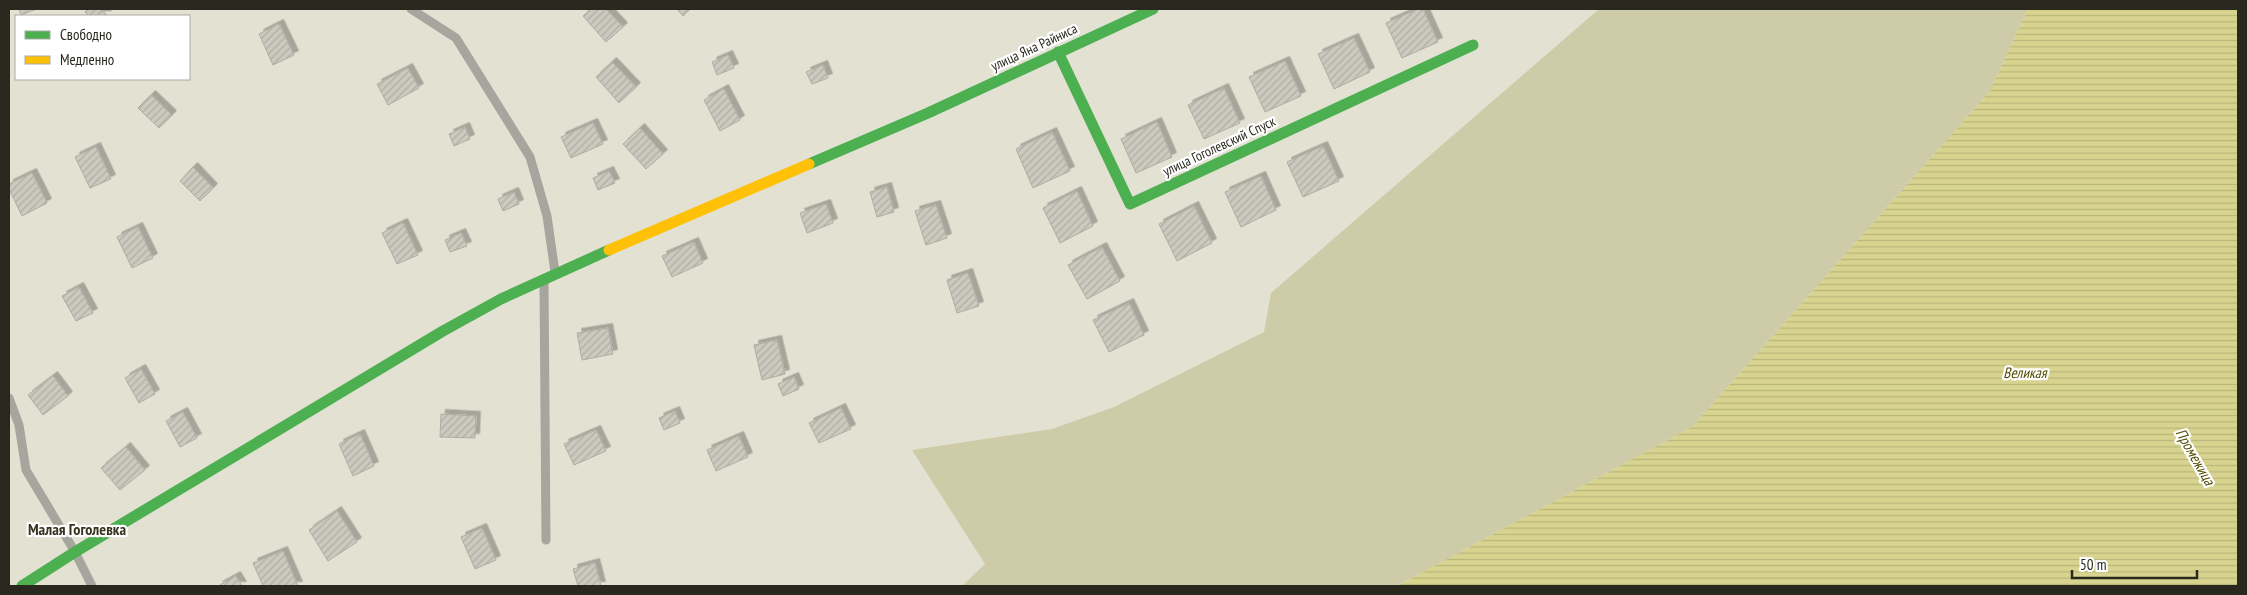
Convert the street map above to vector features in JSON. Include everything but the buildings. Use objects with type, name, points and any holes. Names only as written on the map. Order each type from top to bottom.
[{"type":"street","name":"улица Яна Райниса","points":[[22,586],[75,552],[444,331],[501,299],[555,273],[928,112],[1153,9]]},
{"type":"street","name":"улица Гоголевский Спуск","points":[[1058,52],[1130,204],[1473,45]]},
{"type":"lane","points":[[411,9],[456,38],[530,157],[547,216],[555,273]]},
{"type":"lane","points":[[544,278],[546,540]]},
{"type":"lane","points":[[9,398],[18,425],[26,470],[75,552],[92,586]]},
{"type":"shaded area","points":[[1599,9],[2028,9],[1989,92],[1692,427],[1397,586],[962,586],[985,564],[912,450],[1052,429],[1114,407],[1264,332],[1271,293]]},
{"type":"water","name":"Великая","points":[[2028,9],[2238,9],[2238,586],[1397,586],[1692,427],[1989,92]]},
{"type":"traffic: fast","points":[[809,164],[928,113],[1153,9]]},
{"type":"traffic: fast","points":[[1058,52],[1130,204],[1473,45]]},
{"type":"traffic: fast","points":[[22,586],[75,552],[443,331],[501,299],[609,250]]},
{"type":"traffic: slow","points":[[609,250],[809,164]]},
{"type":"district","name":"Малая Гоголевка","points":[[77,529]]},
{"type":"water label","name":"Промежица","points":[[2195,457]]}]
